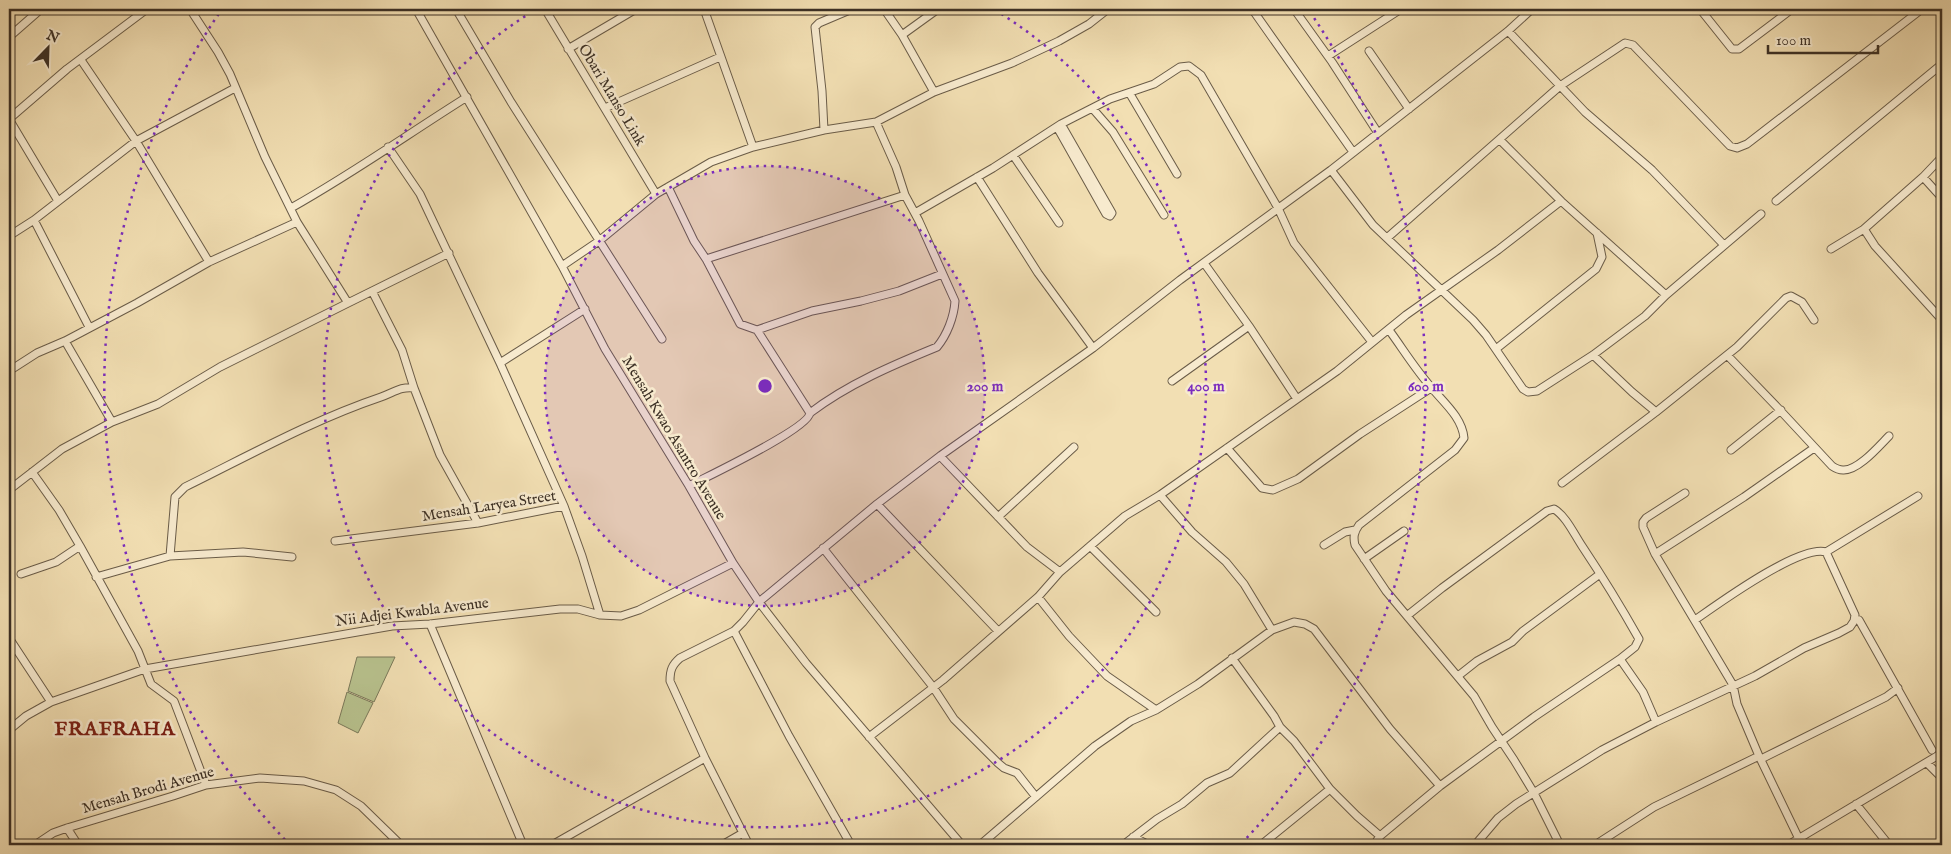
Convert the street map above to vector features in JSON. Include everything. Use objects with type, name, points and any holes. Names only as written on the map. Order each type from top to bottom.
[{"type":"street","points":[[9,36],[42,9]]},
{"type":"street","points":[[58,201],[9,119],[67,69],[148,9]]},
{"type":"street","points":[[190,9],[218,52],[265,157],[292,208],[297,222],[348,303]]},
{"type":"street","name":"Mensah Kwao Asantro Avenue","points":[[416,9],[562,266],[605,349],[733,563],[759,602],[806,663],[962,845]]},
{"type":"street","points":[[456,9],[512,102],[662,339]]},
{"type":"street","name":"Obari Manso Link","points":[[545,9],[656,194]]},
{"type":"street","points":[[568,49],[636,9]]},
{"type":"street","points":[[705,9],[720,57],[753,146]]},
{"type":"street","points":[[824,130],[815,27],[819,23],[852,9]]},
{"type":"street","points":[[884,9],[934,92]]},
{"type":"street","points":[[902,36],[938,9]]},
{"type":"street","points":[[562,266],[599,241],[656,194],[711,162],[753,146],[824,130],[876,122],[934,92],[1012,63],[1089,24],[1108,9]]},
{"type":"street","points":[[1252,9],[1353,152]]},
{"type":"street","points":[[1294,9],[1328,56],[1378,133]]},
{"type":"street","points":[[1328,56],[1401,9]]},
{"type":"street","points":[[749,845],[705,758],[670,681],[670,672],[674,663],[680,658],[734,631],[759,602],[877,504],[940,456],[1093,348],[1204,263],[1331,170],[1508,31],[1532,9]]},
{"type":"street","points":[[1700,9],[1732,49],[1739,49],[1792,9]]},
{"type":"street","points":[[1387,238],[1560,86],[1625,43],[1633,45],[1730,146],[1740,148],[1922,9]]},
{"type":"street","points":[[1508,31],[1593,119],[1652,170],[1723,244]]},
{"type":"street","points":[[1369,52],[1409,108]]},
{"type":"street","points":[[605,108],[720,57]]},
{"type":"street","points":[[81,60],[136,141],[209,262]]},
{"type":"street","points":[[1776,201],[1942,64]]},
{"type":"street","points":[[915,213],[1059,126],[1110,99],[1130,94],[1162,80],[1180,67],[1193,68],[1201,74],[1278,208],[1294,243],[1372,342]]},
{"type":"street","points":[[9,236],[34,220],[136,141],[235,88]]},
{"type":"street","points":[[1130,94],[1177,174]]},
{"type":"street","points":[[292,208],[353,172],[467,96]]},
{"type":"street","points":[[1093,109],[1113,132],[1164,215]]},
{"type":"street","points":[[688,486],[779,439],[808,419],[810,413],[830,399],[888,366],[937,347],[942,341],[954,313],[955,301],[905,195],[896,167],[876,122]]},
{"type":"street","points":[[1059,126],[1090,182]]},
{"type":"street","points":[[1500,140],[1561,200],[1666,295]]},
{"type":"street","points":[[388,147],[415,184],[449,253],[564,506]]},
{"type":"street","points":[[1013,155],[1059,223]]},
{"type":"street","points":[[1831,249],[1864,229],[1924,177],[1942,157]]},
{"type":"street","points":[[1331,170],[1373,224],[1473,320],[1496,349],[1514,379],[1528,392],[1537,392],[1645,316],[1723,244],[1748,227],[1761,214]]},
{"type":"street","points":[[977,177],[1044,281],[1093,348]]},
{"type":"street","points":[[1924,177],[1942,198]]},
{"type":"street","points":[[668,188],[694,242],[706,259],[740,324],[757,330],[810,413]]},
{"type":"street","points":[[706,259],[905,195]]},
{"type":"street","points":[[869,737],[943,680],[1038,597],[1060,572],[1125,516],[1160,495],[1297,400],[1349,362],[1406,315],[1443,291],[1561,200]]},
{"type":"street","points":[[34,220],[89,327]]},
{"type":"street","points":[[9,371],[37,352],[65,341],[209,262],[297,222]]},
{"type":"street","points":[[1864,229],[1875,246],[1942,320]]},
{"type":"street","points":[[1496,349],[1596,269],[1602,257],[1598,233]]},
{"type":"street","points":[[9,490],[62,449],[112,422],[158,404],[220,367],[449,253]]},
{"type":"street","points":[[1204,263],[1249,326],[1297,400]]},
{"type":"street","points":[[757,330],[812,311],[899,291],[942,274]]},
{"type":"street","points":[[372,291],[402,350],[414,388],[440,456],[478,523]]},
{"type":"street","points":[[1562,483],[1656,412],[1727,355],[1786,298],[1792,296],[1802,302],[1814,320]]},
{"type":"street","points":[[500,363],[585,309]]},
{"type":"street","points":[[1172,381],[1249,326]]},
{"type":"street","points":[[1389,330],[1457,419],[1464,431],[1464,438],[1455,450],[1358,526],[1353,539],[1355,545],[1386,591],[1474,696],[1534,793],[1560,845]]},
{"type":"street","points":[[65,341],[112,422]]},
{"type":"street","points":[[1593,354],[1632,392],[1656,412]]},
{"type":"street","points":[[1727,355],[1832,466],[1845,471],[1867,458],[1889,436]]},
{"type":"street","points":[[170,556],[175,497],[185,487],[331,415],[384,396],[405,386],[414,388]]},
{"type":"street","points":[[1227,448],[1262,488],[1273,490],[1298,480],[1360,434],[1432,388]]},
{"type":"street","points":[[1731,450],[1781,410]]},
{"type":"street","points":[[998,517],[1074,447]]},
{"type":"street","points":[[1655,554],[1744,498],[1814,448]]},
{"type":"street","points":[[940,456],[1027,547],[1060,572]]},
{"type":"street","points":[[32,472],[59,510],[80,546],[138,651],[151,684],[174,702],[206,785]]},
{"type":"street","points":[[1684,494],[1643,522],[1642,527],[1655,554],[1733,685],[1737,704],[1799,839]]},
{"type":"street","points":[[1160,495],[1192,532],[1226,562],[1244,584],[1272,630]]},
{"type":"street","points":[[1826,552],[1918,496]]},
{"type":"street","points":[[877,504],[998,631]]},
{"type":"street","name":"Mensah Laryea Street","points":[[335,541],[478,523],[564,506],[600,615]]},
{"type":"street","points":[[1374,845],[1380,836],[1440,786],[1534,717],[1620,659],[1635,646],[1638,639],[1600,574],[1559,512],[1554,510],[1548,511],[1408,615]]},
{"type":"street","points":[[1324,545],[1345,532],[1355,530]]},
{"type":"street","points":[[1364,559],[1404,531]]},
{"type":"street","points":[[21,574],[56,562],[80,546]]},
{"type":"street","points":[[1090,546],[1156,612]]},
{"type":"street","points":[[823,548],[933,687],[954,719],[998,763],[1004,768],[1018,773],[1036,798]]},
{"type":"street","points":[[1475,845],[1498,818],[1602,750],[1656,722],[1755,676],[1804,648],[1839,633],[1850,626],[1856,615],[1826,552],[1821,550],[1801,555],[1787,562],[1752,582],[1694,620]]},
{"type":"street","points":[[96,577],[170,556],[244,552],[292,557]]},
{"type":"street","name":"Nii Adjei Kwabla Avenue","points":[[9,730],[26,716],[51,702],[145,669],[392,626],[430,624],[560,609],[578,609],[600,615],[621,616],[639,610],[733,563]]},
{"type":"street","points":[[1458,676],[1477,661],[1512,642],[1523,631],[1600,574]]},
{"type":"street","points":[[1038,597],[1069,636],[1107,676],[1156,710]]},
{"type":"street","points":[[1859,620],[1932,750]]},
{"type":"street","points":[[980,845],[1112,733],[1156,710],[1198,684],[1272,630],[1294,622],[1305,624],[1314,630],[1390,729],[1440,786]]},
{"type":"street","points":[[430,624],[523,845]]},
{"type":"street","points":[[734,631],[789,736],[851,845]]},
{"type":"street","points":[[9,638],[51,702]]},
{"type":"street","points":[[1232,658],[1280,727],[1294,741],[1330,789],[1380,836]]},
{"type":"street","points":[[1620,659],[1643,692],[1656,722]]},
{"type":"street","points":[[1595,845],[1654,807],[1886,697],[1898,688]]},
{"type":"street","points":[[1123,845],[1157,818],[1182,804],[1207,783],[1230,773],[1280,727]]},
{"type":"street","points":[[1788,845],[1942,753]]},
{"type":"street","points":[[552,845],[705,758]]},
{"type":"street","points":[[1927,763],[1942,778]]},
{"type":"street","name":"Mensah Brodi Avenue","points":[[34,845],[67,828],[206,785],[260,778],[304,781],[336,790],[361,806],[401,845]]},
{"type":"street","points":[[1261,845],[1330,789]]},
{"type":"street","points":[[1856,804],[1889,845]]},
{"type":"street","points":[[67,828],[78,845]]},
{"type":"street","points":[[722,845],[743,833]]},
{"type":"street","points":[[1132,837],[1149,845]]},
{"type":"green space","points":[[357,657],[395,657],[374,702],[348,691]]},
{"type":"green space","points":[[347,692],[373,703],[358,733],[338,723]]},
{"type":"district","name":"FRAFRAHA","points":[[115,729]]}]
